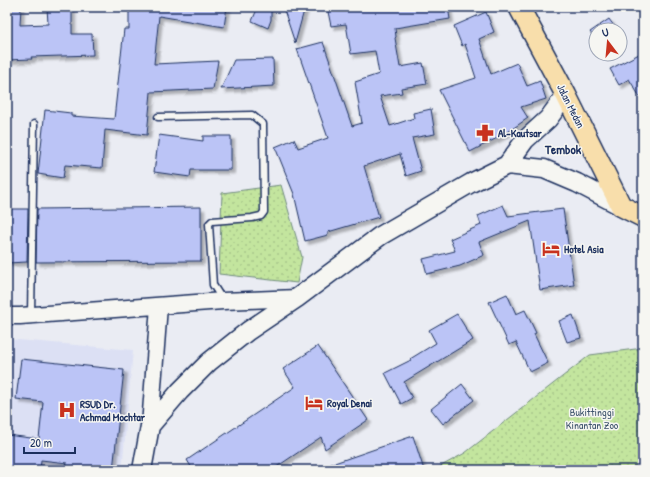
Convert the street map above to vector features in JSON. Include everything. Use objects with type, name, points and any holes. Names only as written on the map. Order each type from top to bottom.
[{"type":"main road","name":"Jalan Medan","points":[[519,7],[566,95],[621,206]]},
{"type":"main road","points":[[142,470],[150,426],[180,391],[209,362],[248,331],[297,298],[380,236],[471,183],[507,165],[525,140],[548,119],[566,95]]},
{"type":"main road","points":[[507,165],[544,169],[577,183],[643,217]]},
{"type":"street","points":[[7,316],[223,301],[297,298]]},
{"type":"street","points":[[150,426],[159,306]]},
{"type":"lane","points":[[158,117],[252,115],[263,124],[264,212],[261,216],[252,218],[212,221],[209,224],[213,285],[223,301]]},
{"type":"lane","points":[[31,315],[34,124]]},
{"type":"shaded area","name":"RSUD Dr. Achmad Mochtar","points":[[7,339],[133,350],[122,470],[7,470]]},
{"type":"green space","points":[[281,185],[302,257],[297,283],[219,274],[222,193]]},
{"type":"green space","name":"Bukittinggi Kinantan Zoo","points":[[643,348],[643,470],[434,470],[465,453],[590,355]]},
{"type":"building","points":[[7,7],[21,7],[20,25],[48,24],[47,7],[72,7],[72,34],[92,34],[93,55],[31,57],[32,59],[7,60]]},
{"type":"building","points":[[129,7],[227,7],[224,27],[159,16],[154,64],[218,61],[213,89],[151,92],[147,135],[105,130],[102,168],[65,165],[63,178],[38,174],[45,110],[71,113],[71,116],[114,119],[124,29],[129,29]]},
{"type":"building","points":[[258,7],[271,7],[271,20],[268,28],[252,21]]},
{"type":"building","points":[[283,7],[305,7],[295,43]]},
{"type":"building","points":[[327,7],[448,7],[450,19],[395,28],[395,38],[400,67],[423,63],[427,84],[401,88],[402,93],[380,96],[390,126],[414,118],[413,113],[431,109],[435,134],[412,138],[421,171],[406,176],[400,154],[364,166],[379,217],[328,232],[328,235],[305,241],[294,194],[275,147],[294,139],[298,148],[328,138],[297,49],[323,42],[352,126],[362,123],[355,82],[379,74],[375,51],[351,54],[346,24],[331,26]]},
{"type":"building","points":[[486,12],[494,32],[479,39],[491,74],[517,63],[527,86],[540,81],[546,99],[521,107],[528,118],[505,134],[470,152],[439,90],[476,78],[465,44],[462,46],[454,26]]},
{"type":"building","points":[[643,52],[643,102],[629,79],[619,85],[610,69],[624,62],[628,62],[628,60]]},
{"type":"building","points":[[273,59],[274,86],[221,89],[234,60]]},
{"type":"building","points":[[159,135],[203,141],[203,136],[231,136],[231,170],[191,170],[190,177],[154,172]]},
{"type":"building","points":[[503,205],[508,216],[563,209],[574,285],[540,290],[530,221],[479,242],[484,255],[460,266],[427,274],[423,259],[455,251],[450,239],[481,225],[478,216]]},
{"type":"building","points":[[201,207],[201,261],[36,262],[37,209]]},
{"type":"building","points":[[7,209],[28,209],[27,262],[7,263]]},
{"type":"building","points":[[507,294],[516,314],[525,310],[536,333],[534,334],[548,363],[530,372],[516,342],[509,345],[489,302]]},
{"type":"building","points":[[457,314],[473,340],[404,382],[412,398],[401,404],[385,373],[411,360],[410,359],[436,343],[429,330]]},
{"type":"building","points":[[573,315],[581,338],[567,342],[559,321]]},
{"type":"building","name":"Royal Denai","points":[[318,346],[368,420],[325,449],[321,437],[272,470],[193,470],[187,460],[295,387],[283,369]]},
{"type":"building","name":"RSUD Dr. Achmad Mochtar","points":[[21,359],[124,370],[113,470],[66,470],[67,463],[41,460],[40,470],[7,470],[7,435],[39,439],[43,402],[16,399]]},
{"type":"building","points":[[462,384],[474,400],[443,424],[431,409]]},
{"type":"building","points":[[413,436],[424,470],[321,470],[320,468]]},
{"type":"place","name":"Al-Kautsar","points":[[485,133]]},
{"type":"place","name":"Hotel Asia","points":[[551,249]]},
{"type":"place","name":"Royal Denai","points":[[314,403]]},
{"type":"place","name":"RSUD Dr. Achmad Mochtar","points":[[67,410]]},
{"type":"district","name":"Tembok","points":[[563,149]]}]
